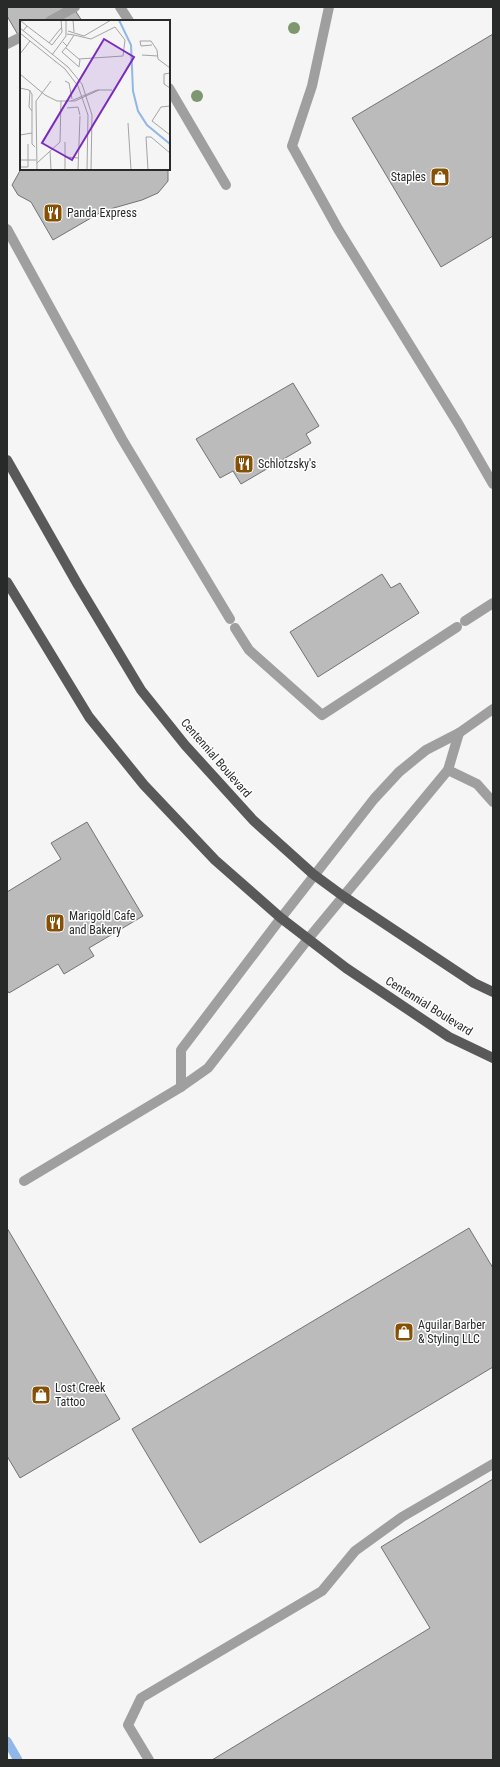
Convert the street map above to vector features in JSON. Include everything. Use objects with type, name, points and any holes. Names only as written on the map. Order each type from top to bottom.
[{"type":"main road","name":"Centennial Boulevard","points":[[7,460],[78,585],[141,690],[185,745],[253,820],[313,874],[343,896],[474,983],[493,992]]},
{"type":"main road","name":"Centennial Boulevard","points":[[7,582],[88,717],[144,785],[215,860],[281,918],[346,968],[449,1037],[493,1058]]},
{"type":"street","points":[[52,20],[75,7]]},
{"type":"street","points":[[120,7],[128,20]]},
{"type":"street","points":[[329,7],[312,86],[292,146],[338,230],[459,425],[493,484]]},
{"type":"street","points":[[7,44],[20,38]]},
{"type":"street","points":[[170,90],[226,185]]},
{"type":"street","points":[[7,229],[122,439],[249,650],[322,715],[493,603]]},
{"type":"street","points":[[181,1086],[182,1050],[313,874],[374,799],[399,772],[426,750],[458,733],[493,709]]},
{"type":"street","points":[[24,1181],[181,1086],[208,1068],[308,939],[448,770],[458,733]]},
{"type":"street","points":[[448,770],[477,784],[493,802]]},
{"type":"street","points":[[149,1760],[128,1725],[141,1698],[322,1591],[355,1551],[402,1517],[493,1464]]},
{"type":"building","points":[[7,7],[73,7],[81,20],[20,20],[20,38],[7,16]]},
{"type":"building","name":"Staples","points":[[493,34],[493,236],[441,267],[352,118]]},
{"type":"building","points":[[20,170],[168,170],[168,181],[158,193],[142,200],[103,211],[53,240],[31,202],[18,195],[12,185]]},
{"type":"building","points":[[293,383],[319,426],[306,434],[311,443],[241,484],[233,471],[220,478],[196,439]]},
{"type":"building","points":[[382,574],[391,588],[400,583],[419,613],[318,677],[290,632]]},
{"type":"building","points":[[87,822],[143,916],[89,948],[94,956],[64,974],[58,964],[9,993],[7,990],[7,892],[61,859],[51,843]]},
{"type":"building","points":[[7,1228],[120,1419],[20,1478],[7,1456]]},
{"type":"building","points":[[469,1228],[493,1268],[493,1367],[200,1543],[132,1429]]},
{"type":"building","points":[[493,1479],[493,1760],[212,1760],[430,1628],[381,1547]]},
{"type":"waterway","points":[[7,1741],[18,1760]]},
{"type":"place","name":"Staples","points":[[440,177]]},
{"type":"place","name":"Panda Express","points":[[53,213]]},
{"type":"place","name":"Schlotzsky's","points":[[244,464]]},
{"type":"place","name":"Marigold Cafe and Bakery","points":[[55,923]]},
{"type":"place","name":"Aguilar Barber & Styling LLC","points":[[404,1332]]},
{"type":"place","name":"Lost Creek Tattoo","points":[[41,1395]]}]
